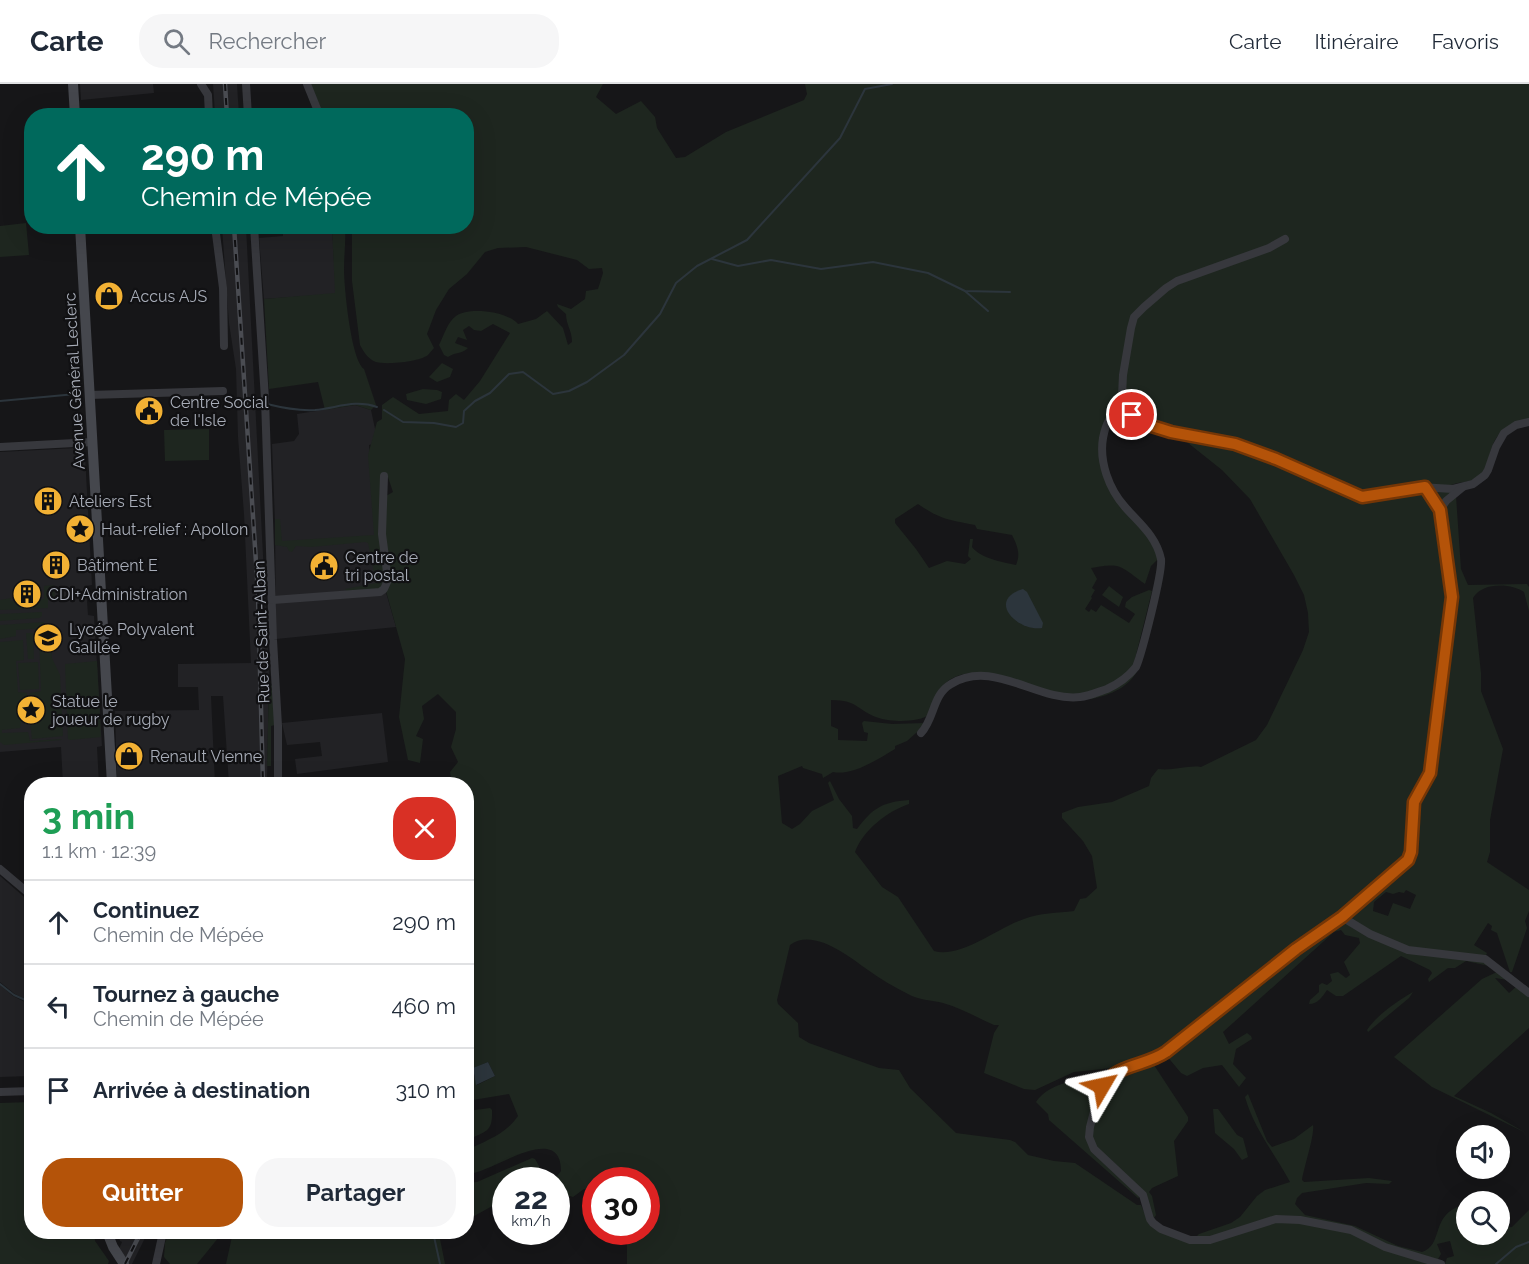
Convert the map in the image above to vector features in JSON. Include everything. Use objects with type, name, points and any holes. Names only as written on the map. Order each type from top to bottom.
[{"type":"main road","points":[[73,84],[74,108]]},
{"type":"main road","name":"Avenue Général Leclerc","points":[[80,234],[112,777]]},
{"type":"main road","points":[[109,1239],[124,1264]]},
{"type":"street","points":[[201,84],[208,95],[209,108]]},
{"type":"street","points":[[246,84],[248,108]]},
{"type":"street","points":[[307,84],[317,108]]},
{"type":"street","points":[[217,234],[223,288],[224,346]]},
{"type":"street","name":"Rue de Saint-Alban","points":[[255,234],[265,399],[279,777]]},
{"type":"street","points":[[1285,239],[1269,248],[1177,281],[1137,313],[1131,328],[1122,386],[1126,410],[1142,423],[1171,432],[1235,444],[1276,459],[1362,497],[1425,487],[1463,488]]},
{"type":"street","points":[[89,395],[223,391]]},
{"type":"street","points":[[921,733],[928,725],[938,697],[947,687],[961,679],[992,676],[1051,694],[1080,697],[1110,687],[1126,677],[1136,667],[1161,565],[1153,538],[1122,503],[1110,482],[1104,465],[1102,448],[1107,423],[1112,413],[1124,404]]},
{"type":"street","points":[[1440,510],[1446,501],[1485,475],[1498,441],[1504,433],[1516,425],[1529,422]]},
{"type":"street","points":[[0,447],[93,442]]},
{"type":"street","points":[[273,600],[380,592],[384,589],[388,580],[382,534],[384,476]]},
{"type":"street","points":[[1425,487],[1440,510],[1452,597],[1430,773],[1414,802],[1411,852],[1405,864],[1342,917],[1296,949],[1161,1056],[1109,1076],[1102,1086],[1089,1132],[1090,1142],[1095,1149],[1143,1195],[1153,1223],[1161,1229],[1190,1240],[1210,1240],[1276,1219],[1300,1220],[1351,1230],[1385,1247],[1441,1264]]},
{"type":"street","points":[[0,869],[24,889]]},
{"type":"street","points":[[1342,917],[1370,934],[1408,950],[1485,959],[1529,993]]},
{"type":"street","points":[[0,1092],[24,1091]]},
{"type":"street","points":[[156,1264],[161,1239]]},
{"type":"shaded area","points":[[80,84],[153,84],[154,93],[81,100]]},
{"type":"shaded area","points":[[213,84],[237,84],[239,108],[215,108]]},
{"type":"shaded area","points":[[310,84],[603,84],[596,97],[616,114],[641,101],[655,117],[657,128],[676,158],[685,157],[726,132],[804,100],[807,94],[805,84],[1529,84],[1529,420],[1511,426],[1498,436],[1486,468],[1479,477],[1451,485],[1456,496],[1461,569],[1468,585],[1527,584],[1529,587],[1529,611],[1524,592],[1512,587],[1490,587],[1483,589],[1473,598],[1481,691],[1503,749],[1490,820],[1490,852],[1487,862],[1529,890],[1529,911],[1525,921],[1527,928],[1512,972],[1510,972],[1497,933],[1491,930],[1492,926],[1488,923],[1474,945],[1487,953],[1485,957],[1428,951],[1427,954],[1477,959],[1489,966],[1466,961],[1455,968],[1448,968],[1429,982],[1428,979],[1432,973],[1430,970],[1401,956],[1343,996],[1336,996],[1327,990],[1318,1001],[1309,1004],[1319,992],[1319,985],[1322,983],[1327,985],[1332,981],[1330,974],[1338,972],[1346,978],[1350,975],[1344,962],[1360,943],[1359,938],[1345,935],[1341,930],[1334,932],[1223,1032],[1229,1044],[1247,1033],[1252,1039],[1236,1049],[1233,1064],[1246,1078],[1239,1087],[1222,1065],[1203,1068],[1187,1076],[1181,1073],[1166,1052],[1122,1067],[1074,1072],[1035,1090],[1024,1089],[984,1073],[994,1033],[999,1025],[994,1025],[950,1005],[912,996],[882,980],[831,946],[809,939],[799,940],[790,945],[777,1000],[778,1004],[798,1023],[799,1037],[809,1043],[879,1068],[899,1070],[910,1088],[956,1133],[1010,1140],[1028,1155],[1075,1163],[1137,1205],[1141,1205],[1150,1225],[1192,1244],[1196,1244],[1196,1237],[1199,1234],[1231,1223],[1240,1217],[1265,1190],[1290,1182],[1254,1120],[1245,1097],[1248,1094],[1267,1141],[1272,1147],[1294,1139],[1313,1125],[1302,1180],[1304,1182],[1369,1178],[1392,1181],[1389,1184],[1366,1183],[1302,1193],[1295,1204],[1305,1215],[1355,1226],[1398,1246],[1422,1252],[1433,1244],[1444,1218],[1456,1208],[1456,1245],[1510,1245],[1510,1227],[1529,1210],[1529,1264],[1445,1264],[1447,1258],[1454,1256],[1450,1241],[1437,1244],[1441,1254],[1438,1259],[1434,1260],[1398,1249],[1399,1252],[1434,1264],[627,1264],[627,1245],[660,1245],[660,1167],[582,1167],[582,1190],[573,1197],[570,1196],[570,1167],[560,1167],[558,1156],[549,1150],[537,1149],[522,1153],[474,1173],[474,1147],[508,1128],[518,1116],[509,1094],[474,1100],[474,1075],[477,1085],[495,1076],[488,1062],[474,1068],[474,777],[451,777],[450,772],[458,762],[451,747],[456,729],[456,712],[438,694],[422,706],[424,719],[416,736],[423,739],[420,763],[408,760],[399,717],[405,659],[386,591],[390,577],[384,532],[386,496],[393,492],[387,474],[382,473],[380,535],[387,579],[381,588],[376,590],[347,591],[345,589],[376,583],[368,543],[296,546],[292,552],[287,547],[275,545],[275,519],[280,519],[282,541],[374,535],[368,455],[377,422],[382,419],[382,405],[393,397],[419,414],[448,411],[449,400],[456,394],[464,400],[480,381],[510,333],[493,324],[481,331],[469,326],[463,330],[467,340],[458,337],[455,343],[468,348],[448,357],[444,355],[439,345],[453,319],[462,313],[479,311],[506,316],[518,324],[536,319],[547,311],[563,328],[568,345],[572,342],[572,338],[566,314],[557,304],[571,309],[585,299],[586,291],[598,289],[603,273],[602,268],[589,269],[577,260],[526,247],[498,248],[485,252],[467,274],[449,289],[436,310],[427,334],[434,348],[428,355],[402,362],[381,363],[373,361],[366,355],[360,345],[352,281],[352,234],[474,234],[474,108],[321,108]],"holes":[[[1121,376],[1124,378],[1128,403],[1139,417],[1155,426],[1173,431],[1222,470],[1250,499],[1304,595],[1309,632],[1303,650],[1267,725],[1256,740],[1201,767],[1158,769],[1151,778],[1149,786],[1112,802],[1078,807],[1062,813],[1062,818],[1083,841],[1092,856],[1097,888],[1086,898],[1080,899],[1074,911],[1030,917],[956,951],[934,951],[898,897],[882,887],[855,852],[864,836],[877,822],[909,804],[909,800],[892,802],[879,807],[857,829],[853,828],[852,816],[839,799],[830,781],[828,783],[834,800],[812,811],[792,829],[782,823],[778,776],[802,766],[822,774],[823,778],[833,772],[849,772],[895,749],[895,746],[907,741],[925,725],[925,723],[892,724],[864,721],[862,723],[864,732],[868,733],[867,741],[838,740],[838,729],[831,726],[831,700],[853,704],[879,718],[905,721],[919,719],[930,714],[938,692],[951,679],[966,674],[1004,677],[1065,695],[1089,693],[1091,699],[1113,692],[1131,680],[1139,668],[1133,667],[1152,591],[1149,590],[1132,597],[1126,602],[1125,607],[1135,614],[1129,623],[1101,605],[1096,612],[1091,609],[1089,612],[1085,609],[1092,598],[1095,590],[1092,588],[1097,579],[1091,568],[1109,565],[1120,567],[1145,584],[1151,566],[1158,559],[1149,539],[1113,495],[1103,472],[1101,435],[1110,413],[1118,403],[1121,403]],[[918,504],[952,520],[975,525],[977,529],[1012,535],[1018,550],[1016,565],[986,557],[972,547],[973,539],[970,539],[968,556],[971,559],[965,564],[947,561],[929,568],[895,523],[895,519]],[[1406,890],[1416,895],[1410,909],[1393,903],[1388,916],[1373,911],[1374,902],[1386,892],[1404,893]]]},
{"type":"shaded area","points":[[24,223],[29,255],[0,257],[0,226]]},
{"type":"shaded area","points":[[223,234],[246,234],[269,671],[267,777],[229,777],[223,696],[211,696],[215,777],[117,777],[115,711],[199,710],[198,687],[178,687],[178,664],[251,663],[236,369],[229,323]]},
{"type":"shaded area","points":[[283,234],[332,234],[336,294],[264,299],[259,238],[283,236]]},
{"type":"shaded area","points":[[332,234],[345,234],[344,278],[349,322],[355,352],[364,369],[376,405],[371,410],[355,405],[325,410],[318,382],[269,389],[264,299],[335,293]]},
{"type":"shaded area","points":[[442,363],[453,369],[450,377],[437,382],[429,377]]},
{"type":"shaded area","points":[[423,389],[442,392],[441,399],[426,404],[407,400],[406,394]]},
{"type":"shaded area","points":[[355,405],[371,410],[378,443],[369,445],[380,572],[396,627],[276,639],[272,444],[294,441],[299,434],[297,414]]},
{"type":"shaded area","points":[[209,429],[209,460],[165,461],[164,430]]},
{"type":"shaded area","name":"Lycée Polyvalent Galilée","points":[[77,448],[85,455],[92,585],[86,586],[88,615],[94,616],[102,746],[97,747],[99,777],[63,777],[61,747],[0,752],[0,452]]},
{"type":"shaded area","points":[[54,585],[55,598],[48,599],[48,608],[0,610],[0,600],[44,599],[44,586]]},
{"type":"shaded area","points":[[1109,586],[1123,597],[1119,607],[1102,595]]},
{"type":"shaded area","points":[[1023,589],[1027,592],[1043,623],[1042,628],[1033,628],[1016,621],[1006,608],[1007,601],[1012,594]]},
{"type":"shaded area","points":[[42,612],[39,618],[0,621],[0,614]]},
{"type":"shaded area","points":[[44,622],[44,628],[16,630],[16,636],[0,639],[0,625]]},
{"type":"shaded area","points":[[26,633],[33,633],[34,659],[28,659]]},
{"type":"shaded area","points":[[50,634],[52,658],[60,675],[63,736],[32,739],[30,721],[23,718],[30,693],[41,691],[39,635]]},
{"type":"shaded area","points":[[23,640],[24,660],[16,661],[18,692],[27,693],[20,728],[2,730],[2,733],[28,732],[30,741],[61,740],[4,745],[0,742],[0,642]]},
{"type":"shaded area","points":[[97,661],[101,737],[70,740],[68,739],[65,664]]},
{"type":"shaded area","points":[[38,662],[39,689],[20,690],[18,663]]},
{"type":"shaded area","points":[[269,681],[273,688],[275,725],[271,726],[271,766],[267,766]]},
{"type":"shaded area","points":[[382,713],[388,762],[297,774],[295,759],[322,756],[320,742],[287,745],[282,723]]},
{"type":"shaded area","points":[[0,876],[24,897],[24,998],[0,982]]},
{"type":"shaded area","points":[[1497,972],[1508,980],[1495,978],[1509,993],[1516,987],[1529,997],[1529,1028],[1454,1096],[1526,1133],[1432,1087],[1394,1057],[1482,979]]},
{"type":"shaded area","points":[[0,985],[24,1002],[24,1076],[0,1077]]},
{"type":"shaded area","points":[[1413,992],[1409,998],[1368,1032],[1371,1024],[1382,1014]]},
{"type":"shaded area","points":[[488,1062],[495,1076],[476,1085],[474,1068]]},
{"type":"shaded area","points":[[1152,1062],[1188,1117],[1188,1121],[1174,1141],[1178,1176],[1152,1188],[1149,1192],[1156,1215],[1154,1218],[1148,1208],[1149,1203],[1142,1196],[1138,1198],[1049,1120],[1048,1114],[1036,1102],[1042,1095],[1058,1085],[1106,1075],[1096,1091],[1086,1130],[1106,1083],[1114,1076]]},
{"type":"shaded area","points":[[24,1102],[24,1239],[95,1239],[109,1261],[108,1264],[0,1264],[0,1103]]},
{"type":"shaded area","points":[[490,1108],[492,1110],[489,1127],[474,1138],[474,1110]]},
{"type":"shaded area","points":[[1213,1109],[1218,1109],[1237,1135],[1243,1138],[1248,1157],[1242,1160],[1234,1149],[1215,1133]]},
{"type":"shaded area","points":[[532,1158],[540,1167],[511,1167]]},
{"type":"shaded area","points":[[492,1175],[492,1206],[474,1216],[474,1182]]},
{"type":"shaded area","points":[[119,1239],[144,1239],[132,1264],[129,1264],[119,1249],[122,1242]]},
{"type":"shaded area","points":[[166,1239],[217,1239],[197,1264],[170,1264],[164,1257]]},
{"type":"shaded area","points":[[231,1239],[440,1239],[445,1264],[226,1264]]},
{"type":"waterway","points":[[384,410],[403,422],[434,423],[456,427],[463,423],[464,411],[475,401],[490,393],[509,374],[523,372],[553,394],[569,391],[587,382],[624,355],[660,314],[676,283],[697,266],[747,240],[840,138],[865,89],[892,84]]},
{"type":"waterway","points":[[712,259],[738,266],[771,260],[821,269],[873,262],[928,273],[965,291],[1010,292]]},
{"type":"waterway","points":[[965,291],[988,311]]},
{"type":"waterway","points":[[0,401],[76,394]]},
{"type":"waterway","points":[[226,397],[238,402],[262,403]]},
{"type":"waterway","points":[[267,404],[303,410],[354,404],[377,407]]},
{"type":"waterway","points":[[0,984],[24,999]]},
{"type":"waterway","points":[[435,1239],[440,1264]]},
{"type":"waterway","points":[[1496,1264],[1516,1247],[1529,1242]]},
{"type":"railway","points":[[225,84],[226,108]]},
{"type":"railway","points":[[235,234],[258,593],[263,777]]},
{"type":"railway","points":[[125,1264],[138,1239]]},
{"type":"place","name":"Accus AJS","points":[[109,296]]},
{"type":"place","name":"Centre Social de l'Isle","points":[[149,411]]},
{"type":"place","name":"Ateliers Est","points":[[48,501]]},
{"type":"place","name":"Haut-relief : Apollon","points":[[80,529]]},
{"type":"place","name":"Bâtiment E","points":[[56,565]]},
{"type":"place","name":"Centre de tri postal","points":[[324,566]]},
{"type":"place","name":"CDI+Administration","points":[[27,594]]},
{"type":"place","name":"Lycée Polyvalent Galilée","points":[[48,638]]},
{"type":"place","name":"Statue le joueur de rugby","points":[[31,710]]},
{"type":"place","name":"Renault Vienne","points":[[129,756]]},
{"type":"route","points":[[1102,1086],[1113,1073],[1146,1063],[1166,1052],[1296,949],[1342,917],[1408,860],[1411,852],[1414,802],[1430,773],[1432,742],[1452,597],[1440,510],[1425,487],[1362,497],[1276,459],[1235,444],[1171,432],[1142,423],[1132,415]]}]
